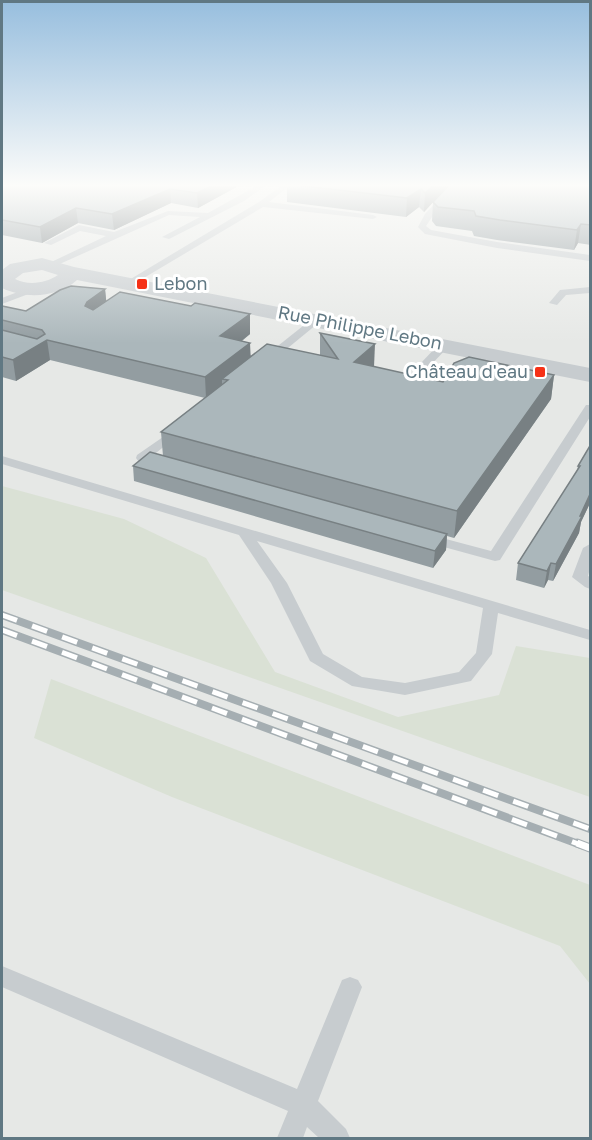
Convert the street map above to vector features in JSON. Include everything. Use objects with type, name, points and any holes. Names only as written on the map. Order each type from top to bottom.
[{"type":"street","name":"Rue Philippe Lebon","points":[[51,267],[591,375]]},
{"type":"street","points":[[3,280],[16,268],[51,267],[65,280],[43,287]]},
{"type":"street","name":"Rue Philippe Lebon","points":[[3,280],[43,287],[129,283]]},
{"type":"lane","points":[[48,243],[60,237]]},
{"type":"lane","points":[[51,267],[111,237]]},
{"type":"lane","points":[[129,283],[206,237]]},
{"type":"lane","points":[[456,237],[591,258]]},
{"type":"lane","points":[[554,303],[563,292],[591,290]]},
{"type":"lane","points":[[259,366],[317,320]]},
{"type":"lane","points":[[404,387],[444,345]]},
{"type":"lane","points":[[415,535],[495,557],[591,408]]},
{"type":"lane","points":[[165,465],[142,459],[187,423]]},
{"type":"lane","points":[[2,460],[591,634]]},
{"type":"lane","points":[[245,533],[279,583],[316,657],[358,682],[405,689],[465,677],[484,654],[492,604]]},
{"type":"lane","points":[[591,548],[580,577],[591,584]]},
{"type":"lane","points":[[2,976],[304,1105],[337,1138]]},
{"type":"lane","points":[[290,1138],[350,987]]},
{"type":"shaded area","points":[[2,237],[590,237],[590,1138],[2,1138]]},
{"type":"shaded area","points":[[2,486],[124,519],[206,558],[275,672],[398,717],[499,695],[516,646],[590,658],[590,797],[2,590]]},
{"type":"shaded area","points":[[51,679],[590,885],[590,984],[560,946],[172,797],[34,738]]},
{"type":"building","points":[[71,286],[105,289],[87,302],[85,306],[93,310],[120,292],[191,306],[195,303],[250,314],[220,336],[250,343],[205,377],[47,340],[13,360],[2,357],[2,330],[37,339],[45,334],[42,330],[2,320],[2,306],[26,311],[60,290]]},
{"type":"building","points":[[320,333],[375,344],[354,362],[443,382],[454,363],[469,357],[554,375],[457,511],[161,432],[228,380],[222,379],[267,344],[338,359]]},
{"type":"building","points":[[591,444],[591,492],[580,516],[582,516],[556,564],[551,563],[547,571],[518,563],[580,466],[578,466]]},
{"type":"building","points":[[150,452],[447,534],[435,551],[133,466]]},
{"type":"railway","points":[[2,615],[590,829]]},
{"type":"railway","points":[[2,630],[581,845]]},
{"type":"railway","points":[[577,843],[590,848]]},
{"type":"place","name":"Lebon","points":[[142,284]]},
{"type":"place","name":"Château d'eau","points":[[540,372]]}]
